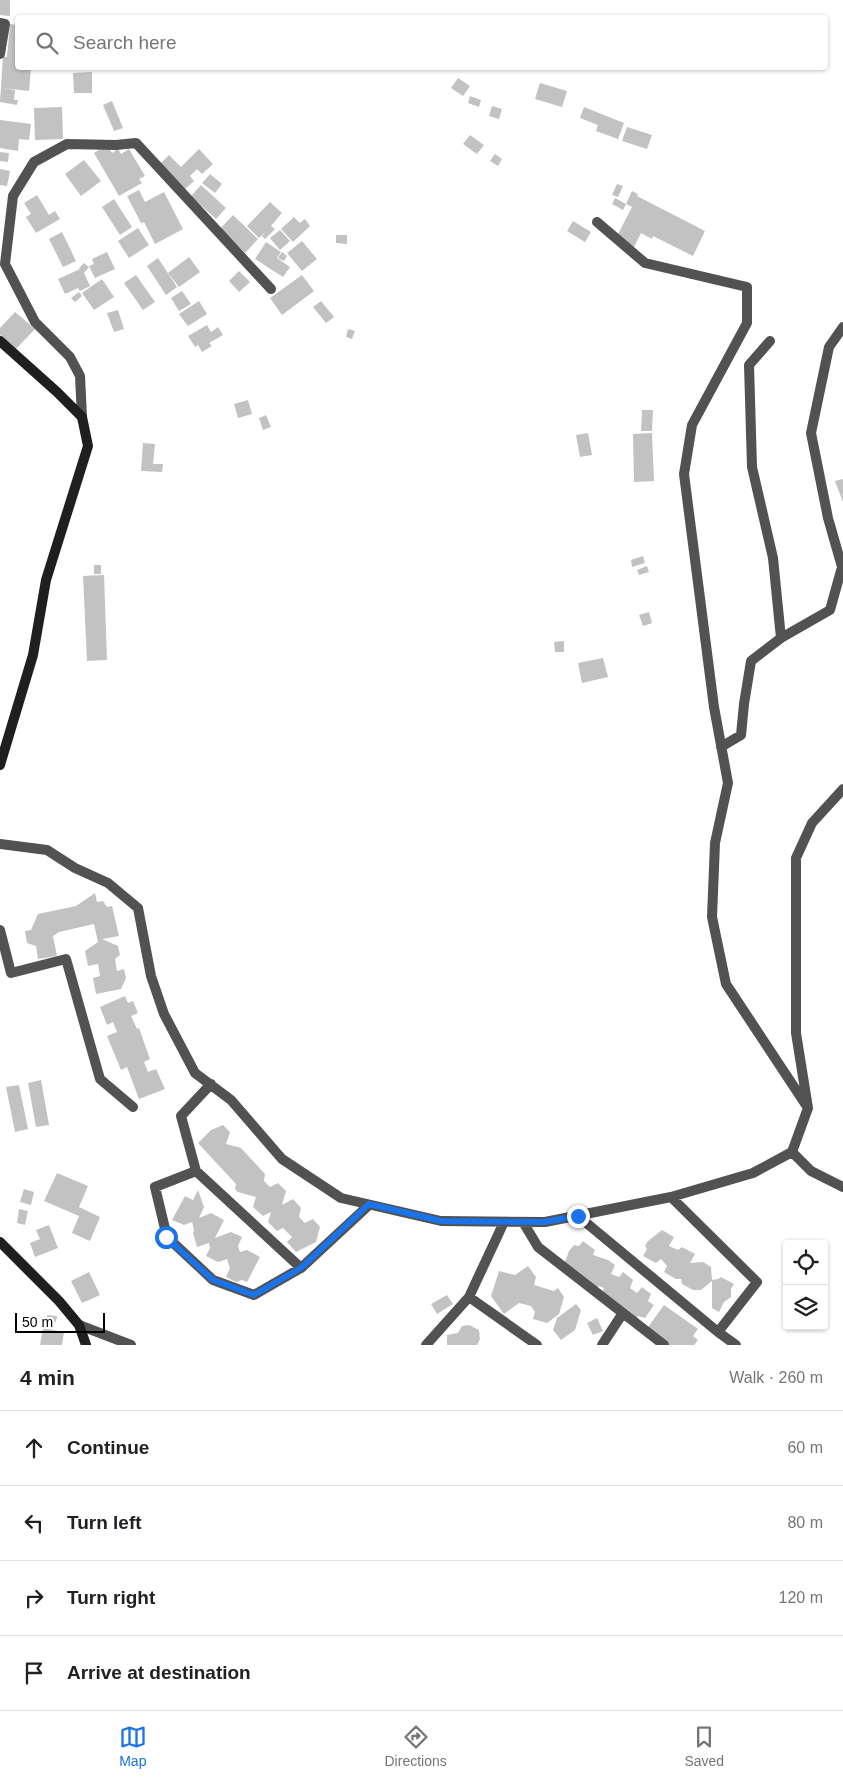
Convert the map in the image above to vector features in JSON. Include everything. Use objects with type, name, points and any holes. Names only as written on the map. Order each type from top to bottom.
[{"type":"main road","points":[[0,341],[82,418],[88,446],[46,580],[33,655],[0,765]]},
{"type":"main road","points":[[0,1242],[60,1301],[79,1325],[86,1345]]},
{"type":"street","points":[[0,23],[5,24],[0,54]]},
{"type":"street","points":[[82,418],[80,376],[70,357],[35,322],[3,263],[13,196],[34,162],[67,144],[116,145],[136,143],[271,289]]},
{"type":"street","points":[[596,222],[645,263],[748,287],[748,323],[692,424],[684,474],[714,707],[728,783],[715,843],[712,917],[726,984],[808,1108]]},
{"type":"street","points":[[721,748],[741,735],[751,661],[781,638],[830,610],[842,567],[828,518],[811,433],[829,346],[843,327]]},
{"type":"street","points":[[770,341],[749,365],[752,466],[773,558],[781,638]]},
{"type":"street","points":[[0,348],[14,353]]},
{"type":"street","points":[[0,844],[47,850],[75,868],[108,883],[138,908],[151,976],[164,1014],[195,1073],[231,1100],[282,1159],[341,1198],[441,1221],[544,1222],[671,1197],[753,1173],[792,1152],[808,1108],[796,1033],[796,858],[812,824],[843,790]]},
{"type":"street","points":[[0,930],[11,974],[66,959],[100,1079],[132,1107]]},
{"type":"street","points":[[211,1084],[181,1116],[196,1170],[301,1268]]},
{"type":"street","points":[[792,1152],[812,1171],[843,1186]]},
{"type":"street","points":[[196,1170],[155,1187],[166,1237],[213,1280],[254,1295],[301,1268],[369,1204]]},
{"type":"street","points":[[671,1197],[756,1282],[718,1332]]},
{"type":"street","points":[[578,1216],[736,1345]]},
{"type":"street","points":[[426,1345],[469,1297],[504,1222]]},
{"type":"street","points":[[523,1222],[538,1247],[664,1345]]},
{"type":"street","points":[[469,1297],[537,1345]]},
{"type":"street","points":[[602,1345],[623,1313]]},
{"type":"street","points":[[79,1325],[105,1340],[131,1345]]},
{"type":"building","points":[[0,0],[10,0],[10,16],[0,15]]},
{"type":"building","points":[[10,24],[15,25],[15,70],[31,70],[29,91],[3,88],[15,90],[14,100],[18,100],[17,105],[0,102],[3,56],[7,57]]},
{"type":"building","points":[[92,72],[92,93],[74,93],[73,73]]},
{"type":"building","points":[[458,78],[470,86],[463,96],[451,88]]},
{"type":"building","points":[[540,83],[567,91],[562,107],[535,99]]},
{"type":"building","points":[[470,96],[481,100],[479,107],[468,103]]},
{"type":"building","points":[[112,101],[123,128],[114,131],[103,105]]},
{"type":"building","points":[[492,106],[502,109],[499,119],[489,116]]},
{"type":"building","points":[[62,107],[63,139],[35,140],[34,108]]},
{"type":"building","points":[[584,107],[624,123],[618,139],[596,131],[598,125],[580,118]]},
{"type":"building","points":[[0,120],[31,124],[29,140],[19,139],[18,151],[0,148]]},
{"type":"building","points":[[627,127],[652,135],[647,149],[622,141]]},
{"type":"building","points":[[470,135],[484,145],[477,154],[463,144]]},
{"type":"building","points":[[107,145],[112,153],[118,149],[121,154],[129,149],[145,176],[139,179],[142,183],[119,196],[94,153]]},
{"type":"building","points":[[199,149],[213,164],[202,174],[197,169],[190,176],[194,181],[184,190],[159,165],[169,155],[181,167]]},
{"type":"building","points":[[0,152],[9,153],[8,162],[0,161]]},
{"type":"building","points":[[495,154],[502,159],[498,166],[490,161]]},
{"type":"building","points":[[84,160],[101,181],[81,196],[65,174]]},
{"type":"building","points":[[0,169],[10,171],[7,186],[0,185]]},
{"type":"building","points":[[210,174],[222,184],[215,193],[202,183]]},
{"type":"building","points":[[617,184],[623,186],[618,197],[612,195]]},
{"type":"building","points":[[201,185],[226,208],[216,219],[191,196]]},
{"type":"building","points":[[139,190],[145,202],[164,192],[183,229],[155,244],[144,222],[141,223],[127,196]]},
{"type":"building","points":[[632,191],[638,194],[637,196],[705,231],[693,256],[653,236],[652,239],[641,233],[634,247],[616,238],[632,207],[626,204]]},
{"type":"building","points":[[37,195],[49,215],[55,211],[60,219],[36,233],[26,217],[31,214],[24,203]]},
{"type":"building","points":[[615,198],[626,204],[623,210],[612,204]]},
{"type":"building","points":[[114,199],[132,227],[120,235],[102,207]]},
{"type":"building","points":[[270,202],[282,213],[271,226],[275,229],[265,239],[262,236],[266,231],[259,238],[247,226]]},
{"type":"building","points":[[233,215],[258,239],[245,253],[220,229]]},
{"type":"building","points":[[294,217],[300,223],[305,219],[310,226],[293,242],[281,229]]},
{"type":"building","points":[[573,221],[591,232],[585,242],[567,231]]},
{"type":"building","points":[[138,228],[149,245],[129,258],[118,241]]},
{"type":"building","points":[[280,230],[290,241],[280,250],[270,238]]},
{"type":"building","points":[[62,232],[76,261],[63,267],[49,239]]},
{"type":"building","points":[[336,235],[347,235],[347,244],[336,243]]},
{"type":"building","points":[[302,241],[317,259],[302,271],[287,253]]},
{"type":"building","points":[[266,242],[281,252],[277,258],[290,267],[283,277],[255,259]]},
{"type":"building","points":[[107,252],[115,269],[95,278],[89,266],[94,264],[92,259]]},
{"type":"building","points":[[282,252],[287,256],[284,261],[278,258]]},
{"type":"building","points":[[189,257],[200,272],[179,287],[168,273]]},
{"type":"building","points":[[158,258],[177,287],[166,295],[147,266]]},
{"type":"building","points":[[84,263],[89,267],[84,273],[90,286],[80,291],[78,288],[65,294],[58,279],[80,269]]},
{"type":"building","points":[[239,271],[250,282],[239,292],[229,281]]},
{"type":"building","points":[[136,275],[155,302],[143,310],[124,283]]},
{"type":"building","points":[[302,275],[314,291],[282,315],[270,298]]},
{"type":"building","points":[[102,279],[114,297],[94,310],[82,293]]},
{"type":"building","points":[[182,291],[191,304],[179,311],[171,298]]},
{"type":"building","points":[[79,292],[82,296],[75,302],[71,298]]},
{"type":"building","points":[[199,301],[207,314],[188,326],[179,314]]},
{"type":"building","points":[[321,301],[334,317],[326,323],[313,307]]},
{"type":"building","points":[[118,310],[124,329],[114,332],[107,313]]},
{"type":"building","points":[[15,312],[35,329],[16,349],[0,335],[0,328]]},
{"type":"building","points":[[207,325],[211,332],[218,327],[223,335],[209,343],[212,346],[202,352],[198,345],[195,347],[188,336]]},
{"type":"building","points":[[348,329],[355,331],[352,339],[346,337]]},
{"type":"building","points":[[248,400],[252,414],[238,418],[234,404]]},
{"type":"building","points":[[642,410],[653,410],[652,431],[641,431]]},
{"type":"building","points":[[266,415],[271,427],[263,430],[259,418]]},
{"type":"building","points":[[588,433],[592,455],[580,457],[576,435]]},
{"type":"building","points":[[652,433],[654,481],[634,482],[633,434]]},
{"type":"building","points":[[143,443],[155,444],[153,464],[163,464],[162,472],[141,471]]},
{"type":"building","points":[[843,479],[843,502],[835,481]]},
{"type":"building","points":[[643,556],[645,563],[632,567],[631,560]]},
{"type":"building","points":[[94,565],[101,565],[101,574],[94,574]]},
{"type":"building","points":[[647,566],[649,572],[639,575],[637,570]]},
{"type":"building","points":[[104,575],[107,660],[87,661],[83,576]]},
{"type":"building","points":[[649,612],[652,623],[643,626],[639,615]]},
{"type":"building","points":[[564,641],[564,652],[555,652],[554,642]]},
{"type":"building","points":[[603,658],[608,677],[582,683],[578,663]]},
{"type":"building","points":[[95,893],[97,902],[103,901],[107,907],[112,906],[119,936],[102,939],[118,946],[120,955],[115,959],[117,971],[124,969],[126,978],[121,989],[96,994],[93,978],[100,976],[98,964],[88,966],[85,951],[98,942],[94,924],[59,932],[53,936],[57,956],[38,959],[36,946],[27,943],[25,931],[31,930],[38,914],[76,906]]},
{"type":"building","points":[[125,996],[128,1003],[133,1001],[138,1013],[131,1016],[137,1029],[139,1028],[150,1059],[144,1062],[148,1072],[156,1069],[165,1089],[139,1099],[127,1067],[121,1070],[107,1036],[117,1032],[113,1022],[107,1025],[100,1007]]},
{"type":"building","points":[[41,1080],[49,1125],[36,1127],[28,1083]]},
{"type":"building","points":[[19,1085],[28,1129],[15,1132],[6,1087]]},
{"type":"building","points":[[223,1125],[230,1132],[226,1144],[241,1148],[265,1174],[264,1181],[270,1187],[278,1183],[286,1191],[282,1205],[293,1199],[301,1208],[299,1217],[305,1223],[313,1219],[320,1227],[316,1242],[296,1252],[287,1242],[292,1237],[283,1228],[277,1231],[268,1222],[271,1212],[263,1216],[253,1207],[256,1197],[238,1192],[235,1189],[236,1184],[198,1143],[211,1130]]},
{"type":"building","points":[[57,1173],[88,1186],[79,1207],[100,1217],[90,1241],[72,1233],[79,1216],[44,1201]]},
{"type":"building","points":[[24,1189],[34,1192],[31,1205],[20,1202]]},
{"type":"building","points":[[198,1190],[204,1207],[199,1218],[211,1213],[224,1220],[215,1238],[231,1232],[242,1237],[238,1246],[240,1252],[247,1250],[260,1257],[247,1282],[242,1280],[236,1282],[226,1277],[230,1268],[227,1259],[218,1262],[206,1256],[210,1248],[209,1243],[197,1247],[192,1222],[184,1225],[172,1220],[185,1196],[193,1200]]},
{"type":"building","points":[[19,1209],[28,1211],[25,1225],[17,1223]]},
{"type":"building","points":[[49,1225],[58,1248],[35,1257],[30,1243],[40,1239],[36,1230]]},
{"type":"building","points":[[662,1230],[674,1237],[669,1246],[678,1250],[682,1247],[695,1254],[690,1263],[703,1262],[711,1267],[712,1280],[721,1277],[734,1284],[731,1289],[731,1297],[724,1302],[719,1312],[712,1308],[712,1281],[701,1290],[693,1290],[682,1284],[681,1279],[676,1279],[664,1272],[667,1266],[661,1259],[656,1263],[643,1256],[647,1249],[645,1246],[648,1241]]},
{"type":"building","points":[[583,1241],[595,1250],[593,1255],[608,1260],[615,1265],[611,1274],[619,1277],[623,1272],[633,1280],[630,1288],[637,1293],[642,1287],[651,1294],[648,1301],[654,1305],[645,1318],[638,1316],[635,1320],[601,1296],[604,1288],[599,1286],[596,1290],[563,1267],[569,1251],[574,1245],[579,1246]]},
{"type":"building","points":[[528,1266],[536,1277],[534,1285],[554,1291],[558,1288],[564,1297],[559,1314],[547,1323],[533,1319],[535,1312],[531,1306],[519,1303],[504,1314],[491,1296],[499,1271],[515,1275]]},
{"type":"building","points":[[89,1272],[100,1295],[82,1303],[71,1281]]},
{"type":"building","points":[[447,1295],[453,1304],[437,1314],[431,1304]]},
{"type":"building","points":[[576,1304],[581,1310],[575,1330],[561,1340],[553,1330],[557,1318]]},
{"type":"building","points":[[664,1305],[698,1329],[693,1336],[698,1340],[694,1345],[667,1345],[646,1330]]},
{"type":"building","points":[[47,1315],[57,1316],[56,1322],[47,1320]]},
{"type":"building","points":[[597,1318],[603,1331],[593,1335],[587,1323]]},
{"type":"building","points":[[469,1325],[479,1330],[480,1339],[477,1345],[447,1345],[447,1335],[458,1333],[462,1326]]},
{"type":"building","points":[[43,1328],[64,1332],[62,1345],[40,1345]]},
{"type":"route","points":[[166,1237],[213,1280],[254,1295],[301,1268],[369,1204],[441,1221],[544,1222],[578,1216]]}]
